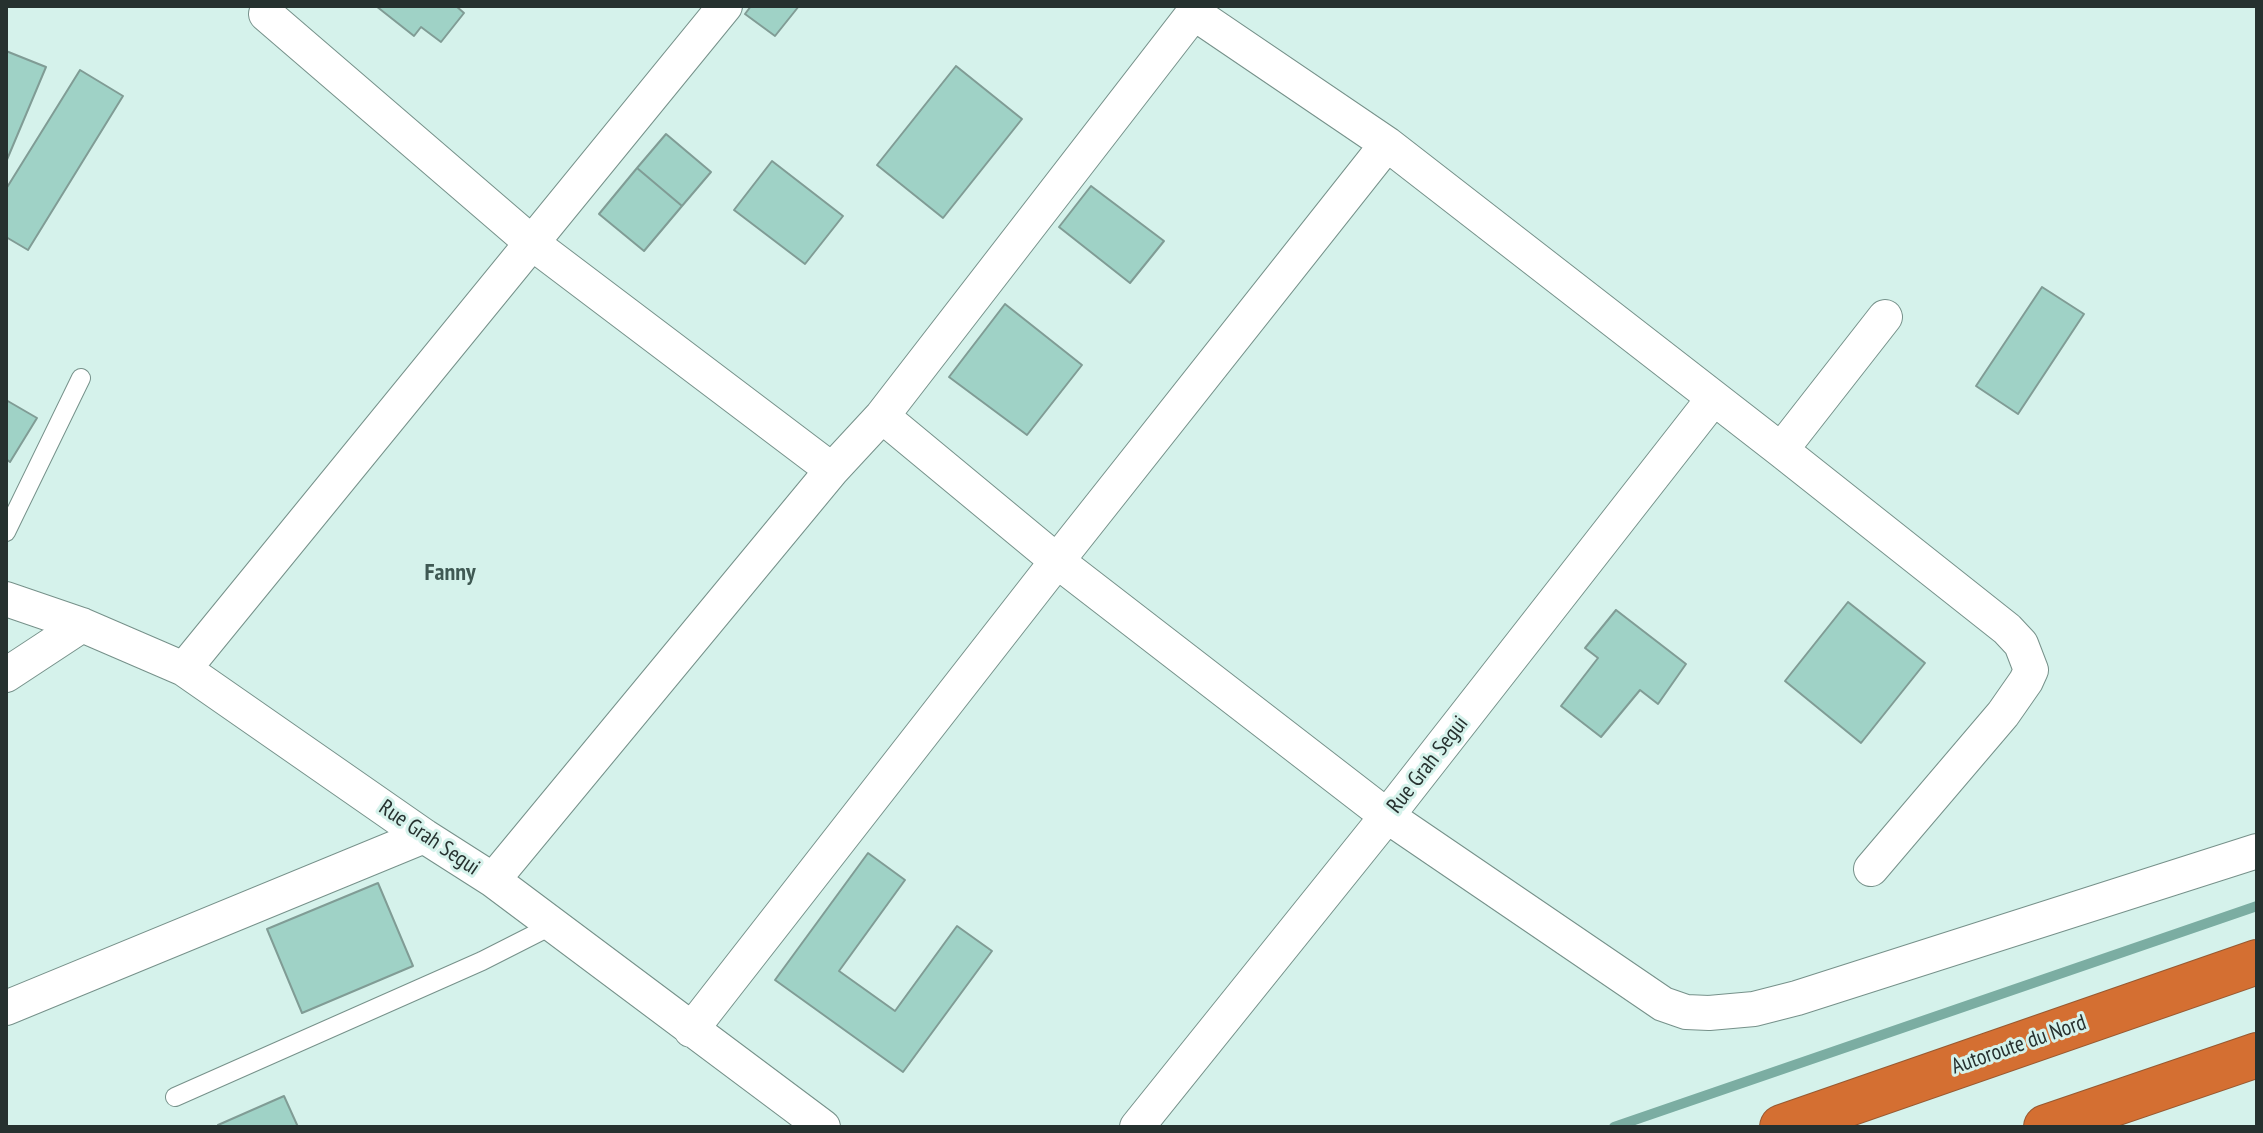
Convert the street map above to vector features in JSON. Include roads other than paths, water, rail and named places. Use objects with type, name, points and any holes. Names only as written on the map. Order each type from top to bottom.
[{"type":"highway","name":"Autoroute du Nord","points":[[1782,1127],[2257,962]]},
{"type":"highway","points":[[2046,1127],[2257,1055]]},
{"type":"street","points":[[184,669],[725,6]]},
{"type":"street","points":[[493,880],[832,470],[882,416],[1196,10],[1387,144],[1781,450],[2007,629],[2021,644],[2031,670],[2026,681],[2003,714],[1871,869]]},
{"type":"street","points":[[266,14],[532,243],[832,470]]},
{"type":"street","points":[[691,1030],[1387,144]]},
{"type":"street","points":[[1781,450],[1885,317]]},
{"type":"street","name":"Rue Grah Segui","points":[[1137,1127],[1387,816],[1713,399]]},
{"type":"street","points":[[882,416],[1057,561],[1387,816],[1663,1004],[1686,1012],[1754,1009],[1797,998],[2257,851]]},
{"type":"street","name":"Rue Grah Segui","points":[[6,599],[82,625],[184,669],[424,836],[493,880],[823,1127]]},
{"type":"street","points":[[6,675],[82,625]]},
{"type":"street","points":[[6,1008],[424,836]]},
{"type":"lane","points":[[6,532],[81,378]]},
{"type":"lane","points":[[175,1097],[482,961],[551,926]]},
{"type":"waterway","points":[[1614,1127],[2257,906]]},
{"type":"district","name":"Fanny","points":[[450,573]]}]
